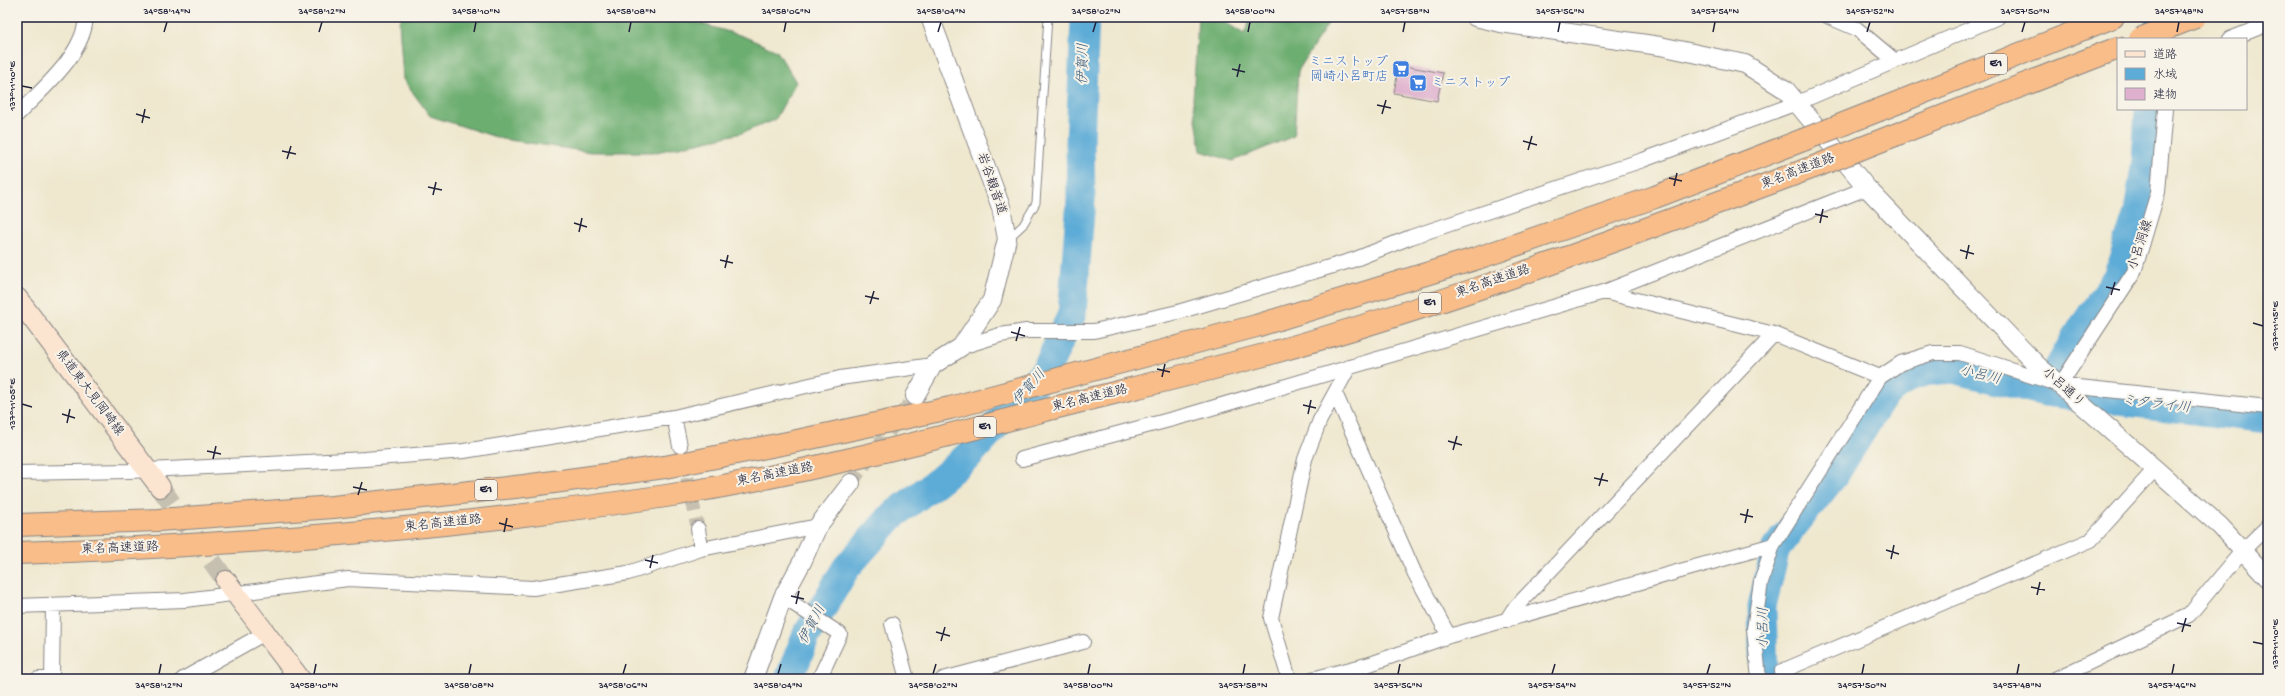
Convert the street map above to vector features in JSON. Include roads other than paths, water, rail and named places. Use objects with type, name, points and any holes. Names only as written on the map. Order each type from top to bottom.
[{"type":"highway","name":"E1","points":[[17,525],[159,520],[333,507],[524,486],[665,467],[950,408],[1256,326],[1478,258],[1655,197],[1804,140],[2113,17]]},
{"type":"highway","points":[[2142,38],[2195,17]]},
{"type":"highway","name":"東名高速道路","points":[[17,553],[160,548],[334,536],[526,514],[668,495],[798,471],[937,440],[1266,354],[1487,285],[1664,223],[1819,165],[2117,48]]},
{"type":"main road","name":"県道東大見岡崎線","points":[[17,298],[160,487]]},
{"type":"main road","points":[[230,587],[300,679]]},
{"type":"street","points":[[17,115],[67,63],[86,26],[86,17]]},
{"type":"street","name":"岩谷観音道","points":[[930,17],[1001,207],[1007,239],[992,300],[961,347]]},
{"type":"street","name":"小呂通り","points":[[1475,17],[1501,23],[1660,46],[1745,64],[1786,90],[1867,188],[2038,365],[2082,406],[2220,526],[2268,578]]},
{"type":"street","points":[[1501,23],[1520,17]]},
{"type":"street","points":[[1829,17],[1857,29],[1894,60]]},
{"type":"street","points":[[17,473],[147,470],[365,459],[464,451],[674,417],[840,378],[933,365],[961,347],[1000,334],[1026,331],[1094,331],[1178,312],[1354,260],[1411,237],[1643,160],[1797,103],[1894,60],[1998,17]]},
{"type":"street","points":[[2168,38],[2170,17]]},
{"type":"street","points":[[2233,38],[2268,24]]},
{"type":"street","name":"小呂洞線","points":[[2060,385],[2134,272],[2158,192],[2165,110]]},
{"type":"street","points":[[1022,459],[1188,415],[1604,292],[1867,188]]},
{"type":"street","points":[[1604,292],[1774,334],[1880,377]]},
{"type":"street","points":[[1506,621],[1513,610],[1774,334]]},
{"type":"street","points":[[1759,679],[1754,629],[1761,582],[1774,545],[1880,377],[1901,363],[1933,353],[1960,353],[2060,385],[2268,407]]},
{"type":"street","points":[[915,396],[933,365]]},
{"type":"street","points":[[1289,679],[1271,618],[1305,459],[1320,420],[1349,367]]},
{"type":"street","points":[[1335,393],[1415,574],[1449,636]]},
{"type":"street","points":[[674,417],[680,446]]},
{"type":"street","points":[[1783,679],[1782,671],[2091,540],[2155,469]]},
{"type":"street","points":[[753,679],[783,597],[802,562],[818,526],[851,483]]},
{"type":"street","points":[[17,606],[53,606],[185,600],[230,587],[348,579],[533,588],[628,573],[701,549],[818,526]]},
{"type":"street","points":[[2055,679],[2189,615],[2243,550],[2268,526]]},
{"type":"street","points":[[698,529],[701,549]]},
{"type":"street","points":[[1312,679],[1370,664],[1449,636],[1774,545]]},
{"type":"street","points":[[783,597],[840,634],[819,679]]},
{"type":"street","points":[[38,679],[52,679],[53,606]]},
{"type":"street","points":[[892,624],[906,679]]},
{"type":"street","points":[[183,679],[265,633]]},
{"type":"street","points":[[943,679],[1083,642]]},
{"type":"lane","points":[[1007,239],[1023,225],[1036,203],[1048,17]]},
{"type":"water","points":[[2146,17],[2164,17],[2162,38],[2145,38]]},
{"type":"water","points":[[2143,110],[2159,110],[2154,221],[2140,263],[2129,257],[2145,200]]},
{"type":"waterway","name":"伊賀川","points":[[789,679],[806,636],[846,568],[892,516],[941,479],[970,454],[1046,370],[1072,314],[1081,199],[1080,142],[1085,17]]},
{"type":"waterway","name":"小呂川","points":[[2045,392],[2075,339],[2117,277],[2138,213],[2146,161],[2149,110]]},
{"type":"waterway","name":"小呂川","points":[[1764,676],[1762,606],[1776,548],[1835,474],[1884,395],[1910,376],[1929,371],[1953,369],[2045,392],[2268,419]]},
{"type":"tunnel","points":[[851,483],[915,396]]},
{"type":"tunnel","points":[[683,457],[698,529]]},
{"type":"tunnel","points":[[160,487],[226,581]]},
{"type":"place","name":"ミニストップ 岡崎小呂町店","points":[[1401,69]]},
{"type":"place","name":"ミニストップ","points":[[1418,83]]},
{"type":"water label","name":"ミタライ川","points":[[2156,405]]}]
